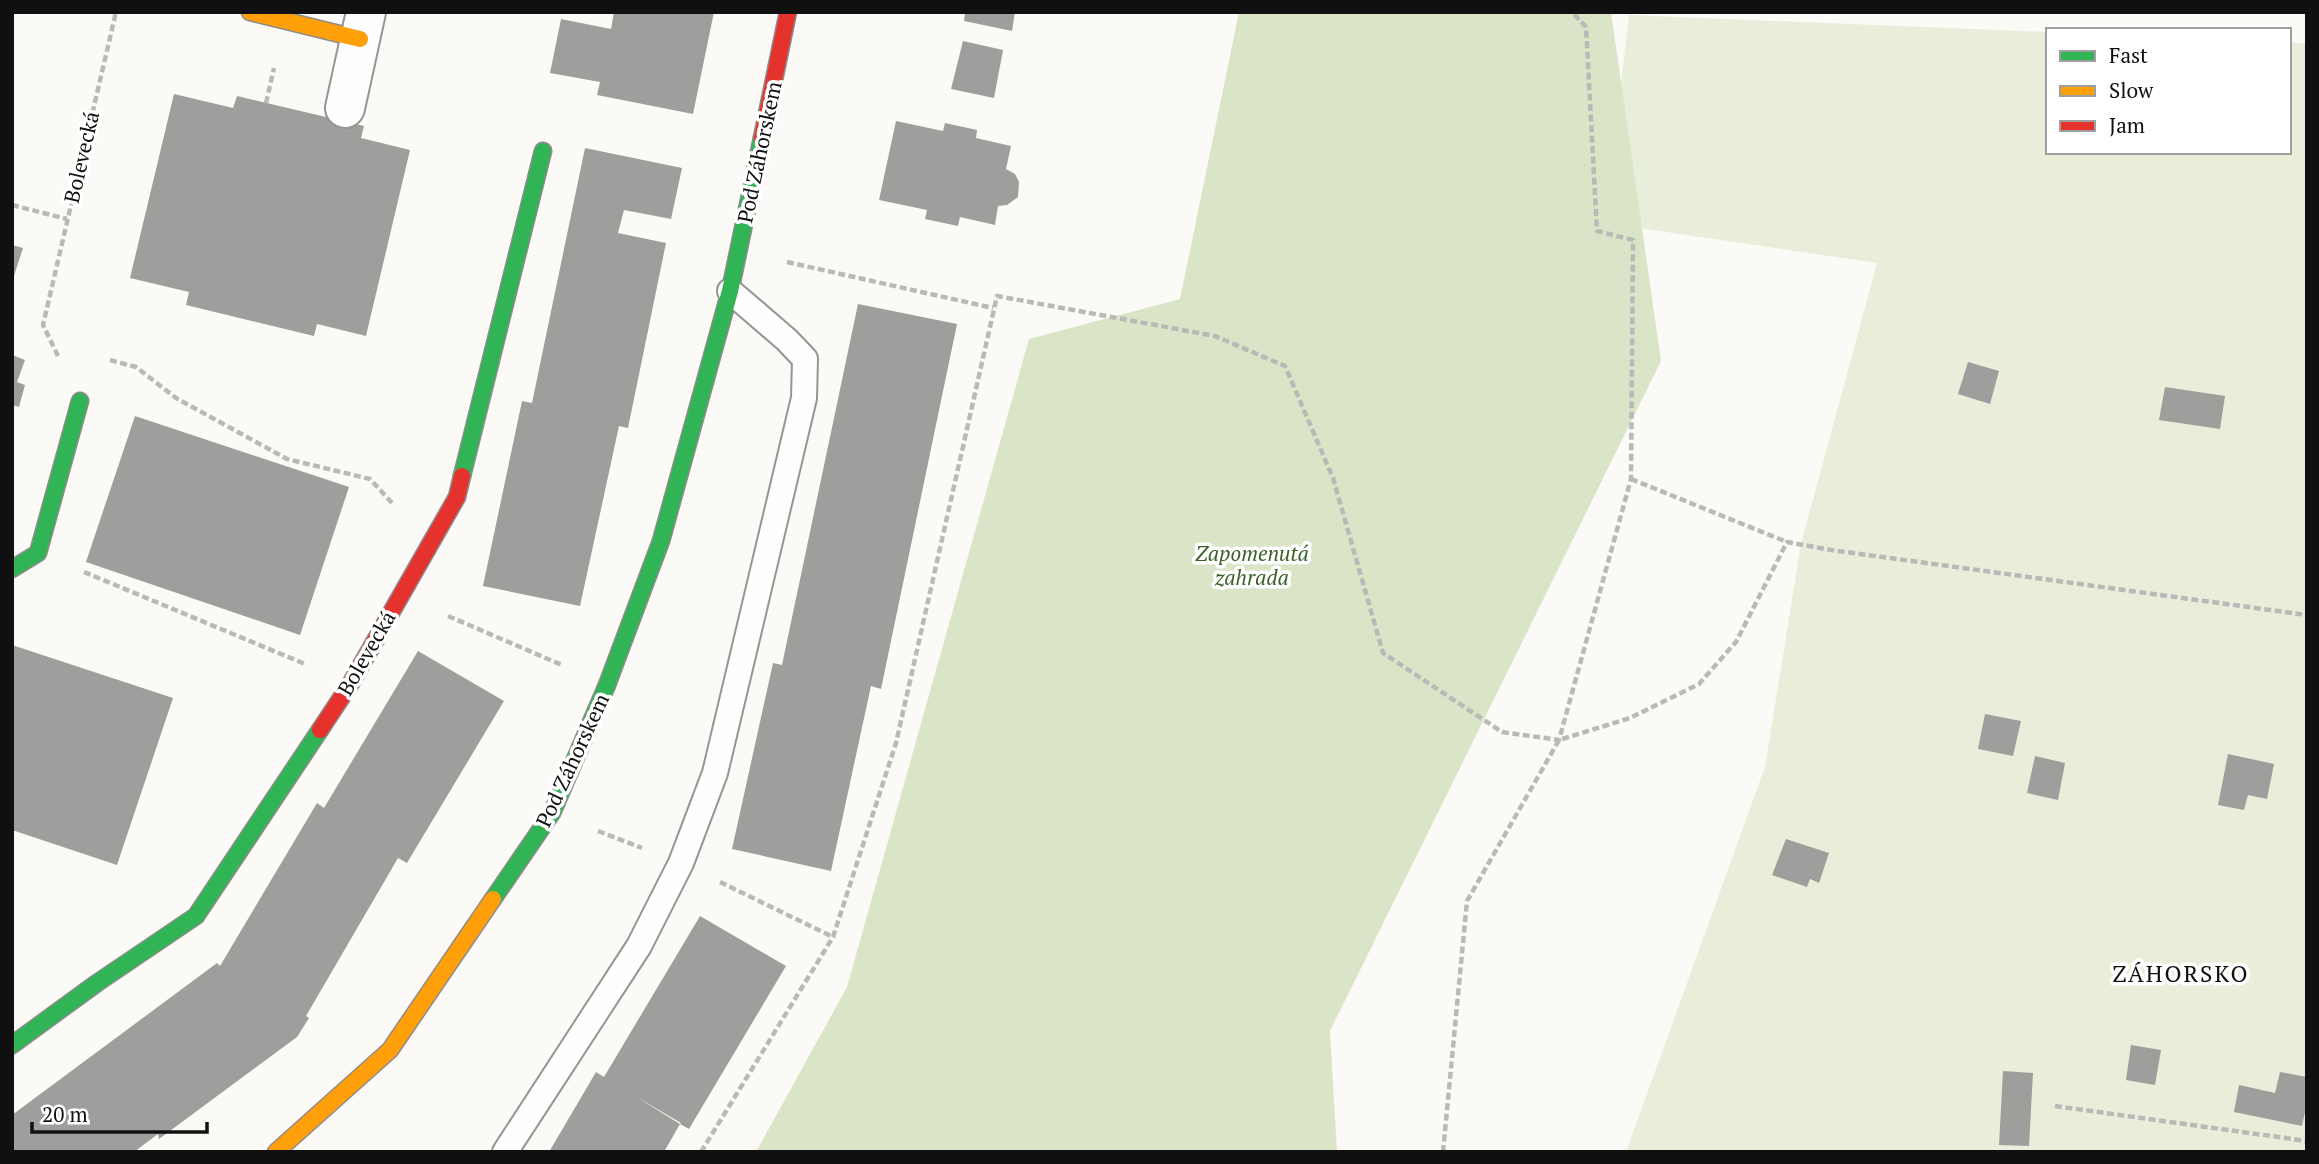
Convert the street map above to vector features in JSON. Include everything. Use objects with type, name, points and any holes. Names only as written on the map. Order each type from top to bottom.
[{"type":"street","points":[[250,12],[363,26],[345,108]]},
{"type":"street","name":"Pod Záhorskem","points":[[276,1152],[390,1050],[552,813],[607,685],[660,541],[730,291],[788,12]]},
{"type":"street","name":"Bolevecká","points":[[12,1045],[196,916],[351,683],[457,497],[543,151]]},
{"type":"street","points":[[12,569],[38,553],[80,401]]},
{"type":"lane","points":[[505,1152],[639,946],[674,879],[715,774],[804,398],[805,359],[788,340],[730,291]]},
{"type":"path","points":[[1443,1152],[1467,901],[1559,740],[1631,479],[1633,240],[1597,232],[1586,27],[1572,12]]},
{"type":"path","name":"Bolevecká","points":[[80,401],[43,325],[117,13]]},
{"type":"path","points":[[12,205],[67,219]]},
{"type":"path","points":[[738,251],[993,308]]},
{"type":"path","points":[[701,1152],[833,937],[896,743],[997,296],[1215,336],[1285,366],[1333,478],[1383,653],[1502,732],[1559,740],[1630,718],[1699,684],[1736,642],[1787,542]]},
{"type":"path","points":[[109,360],[136,367],[176,398],[287,459],[370,479],[430,544]]},
{"type":"path","points":[[1631,479],[1787,542],[2307,615]]},
{"type":"path","points":[[38,553],[351,683]]},
{"type":"path","points":[[399,596],[607,685]]},
{"type":"path","points":[[2056,1106],[2307,1141]]},
{"type":"green space","name":"Zapomenutá zahrada","points":[[1239,12],[1611,12],[1661,361],[1330,1031],[1337,1152],[756,1152],[847,987],[1029,339],[1180,299]]},
{"type":"green space","points":[[1629,15],[2046,32],[2046,154],[2291,154],[2291,43],[2307,43],[2307,1152],[1626,1152],[1765,767],[1801,544],[1877,263],[1605,223]]},
{"type":"building","points":[[614,12],[714,12],[693,114],[597,95],[600,82],[550,73],[561,19],[611,29]]},
{"type":"building","points":[[965,12],[1015,12],[1012,31],[964,21]]},
{"type":"building","points":[[963,41],[1003,50],[994,98],[951,89]]},
{"type":"building","points":[[174,94],[233,108],[237,96],[364,126],[361,138],[410,150],[366,336],[317,324],[314,336],[186,305],[189,292],[130,278]]},
{"type":"building","points":[[896,121],[943,131],[945,123],[977,130],[976,138],[1011,146],[1006,169],[1015,174],[1019,182],[1018,197],[1007,205],[998,206],[995,225],[960,217],[958,226],[925,219],[927,210],[879,200]]},
{"type":"building","points":[[585,148],[682,168],[671,219],[624,210],[618,233],[666,243],[628,428],[619,426],[580,606],[483,586],[522,401],[532,403]]},
{"type":"building","points":[[12,245],[23,248],[13,279],[12,279]]},
{"type":"building","points":[[858,304],[957,324],[881,689],[871,686],[831,871],[732,849],[773,663],[782,665]]},
{"type":"building","points":[[12,355],[25,360],[17,382],[25,385],[19,407],[12,405]]},
{"type":"building","points":[[1968,362],[1999,371],[1990,404],[1958,394]]},
{"type":"building","points":[[2165,387],[2225,396],[2220,429],[2159,420]]},
{"type":"building","points":[[135,416],[349,487],[300,635],[86,562]]},
{"type":"building","points":[[12,645],[173,698],[117,865],[12,830]]},
{"type":"building","points":[[418,651],[504,701],[407,863],[398,858],[306,1016],[309,1018],[297,1037],[159,1139],[158,1134],[134,1152],[12,1152],[12,1115],[217,963],[220,966],[317,803],[324,808]]},
{"type":"building","points":[[1985,714],[2021,721],[2013,756],[1978,749]]},
{"type":"building","points":[[2228,754],[2274,764],[2267,799],[2248,795],[2244,810],[2218,805]]},
{"type":"building","points":[[2035,756],[2065,763],[2058,800],[2027,793]]},
{"type":"building","points":[[1786,839],[1829,853],[1819,883],[1810,879],[1807,887],[1772,875]]},
{"type":"building","points":[[700,916],[786,966],[689,1129],[680,1124],[664,1152],[549,1152],[596,1072],[604,1077]],"holes":[[[635,1096],[681,1123],[680,1124]]]},
{"type":"building","points":[[2131,1045],[2161,1050],[2155,1085],[2126,1080]]},
{"type":"building","points":[[2003,1071],[2033,1073],[2029,1146],[1999,1145]]},
{"type":"building","points":[[2280,1072],[2307,1077],[2307,1103],[2302,1126],[2234,1112],[2239,1085],[2275,1093]]},
{"type":"traffic: fast","points":[[493,899],[552,813],[607,685],[661,541],[730,291],[762,138]]},
{"type":"traffic: fast","points":[[462,476],[543,151]]},
{"type":"traffic: fast","points":[[12,569],[38,553],[80,401]]},
{"type":"traffic: fast","points":[[12,1045],[196,916],[320,730]]},
{"type":"traffic: slow","points":[[250,12],[360,39]]},
{"type":"traffic: slow","points":[[276,1152],[390,1050],[493,899]]},
{"type":"traffic: jam","points":[[762,138],[788,12]]},
{"type":"traffic: jam","points":[[320,730],[351,683],[457,497],[462,476]]},
{"type":"district","name":"ZÁHORSKO","points":[[2181,973]]}]
